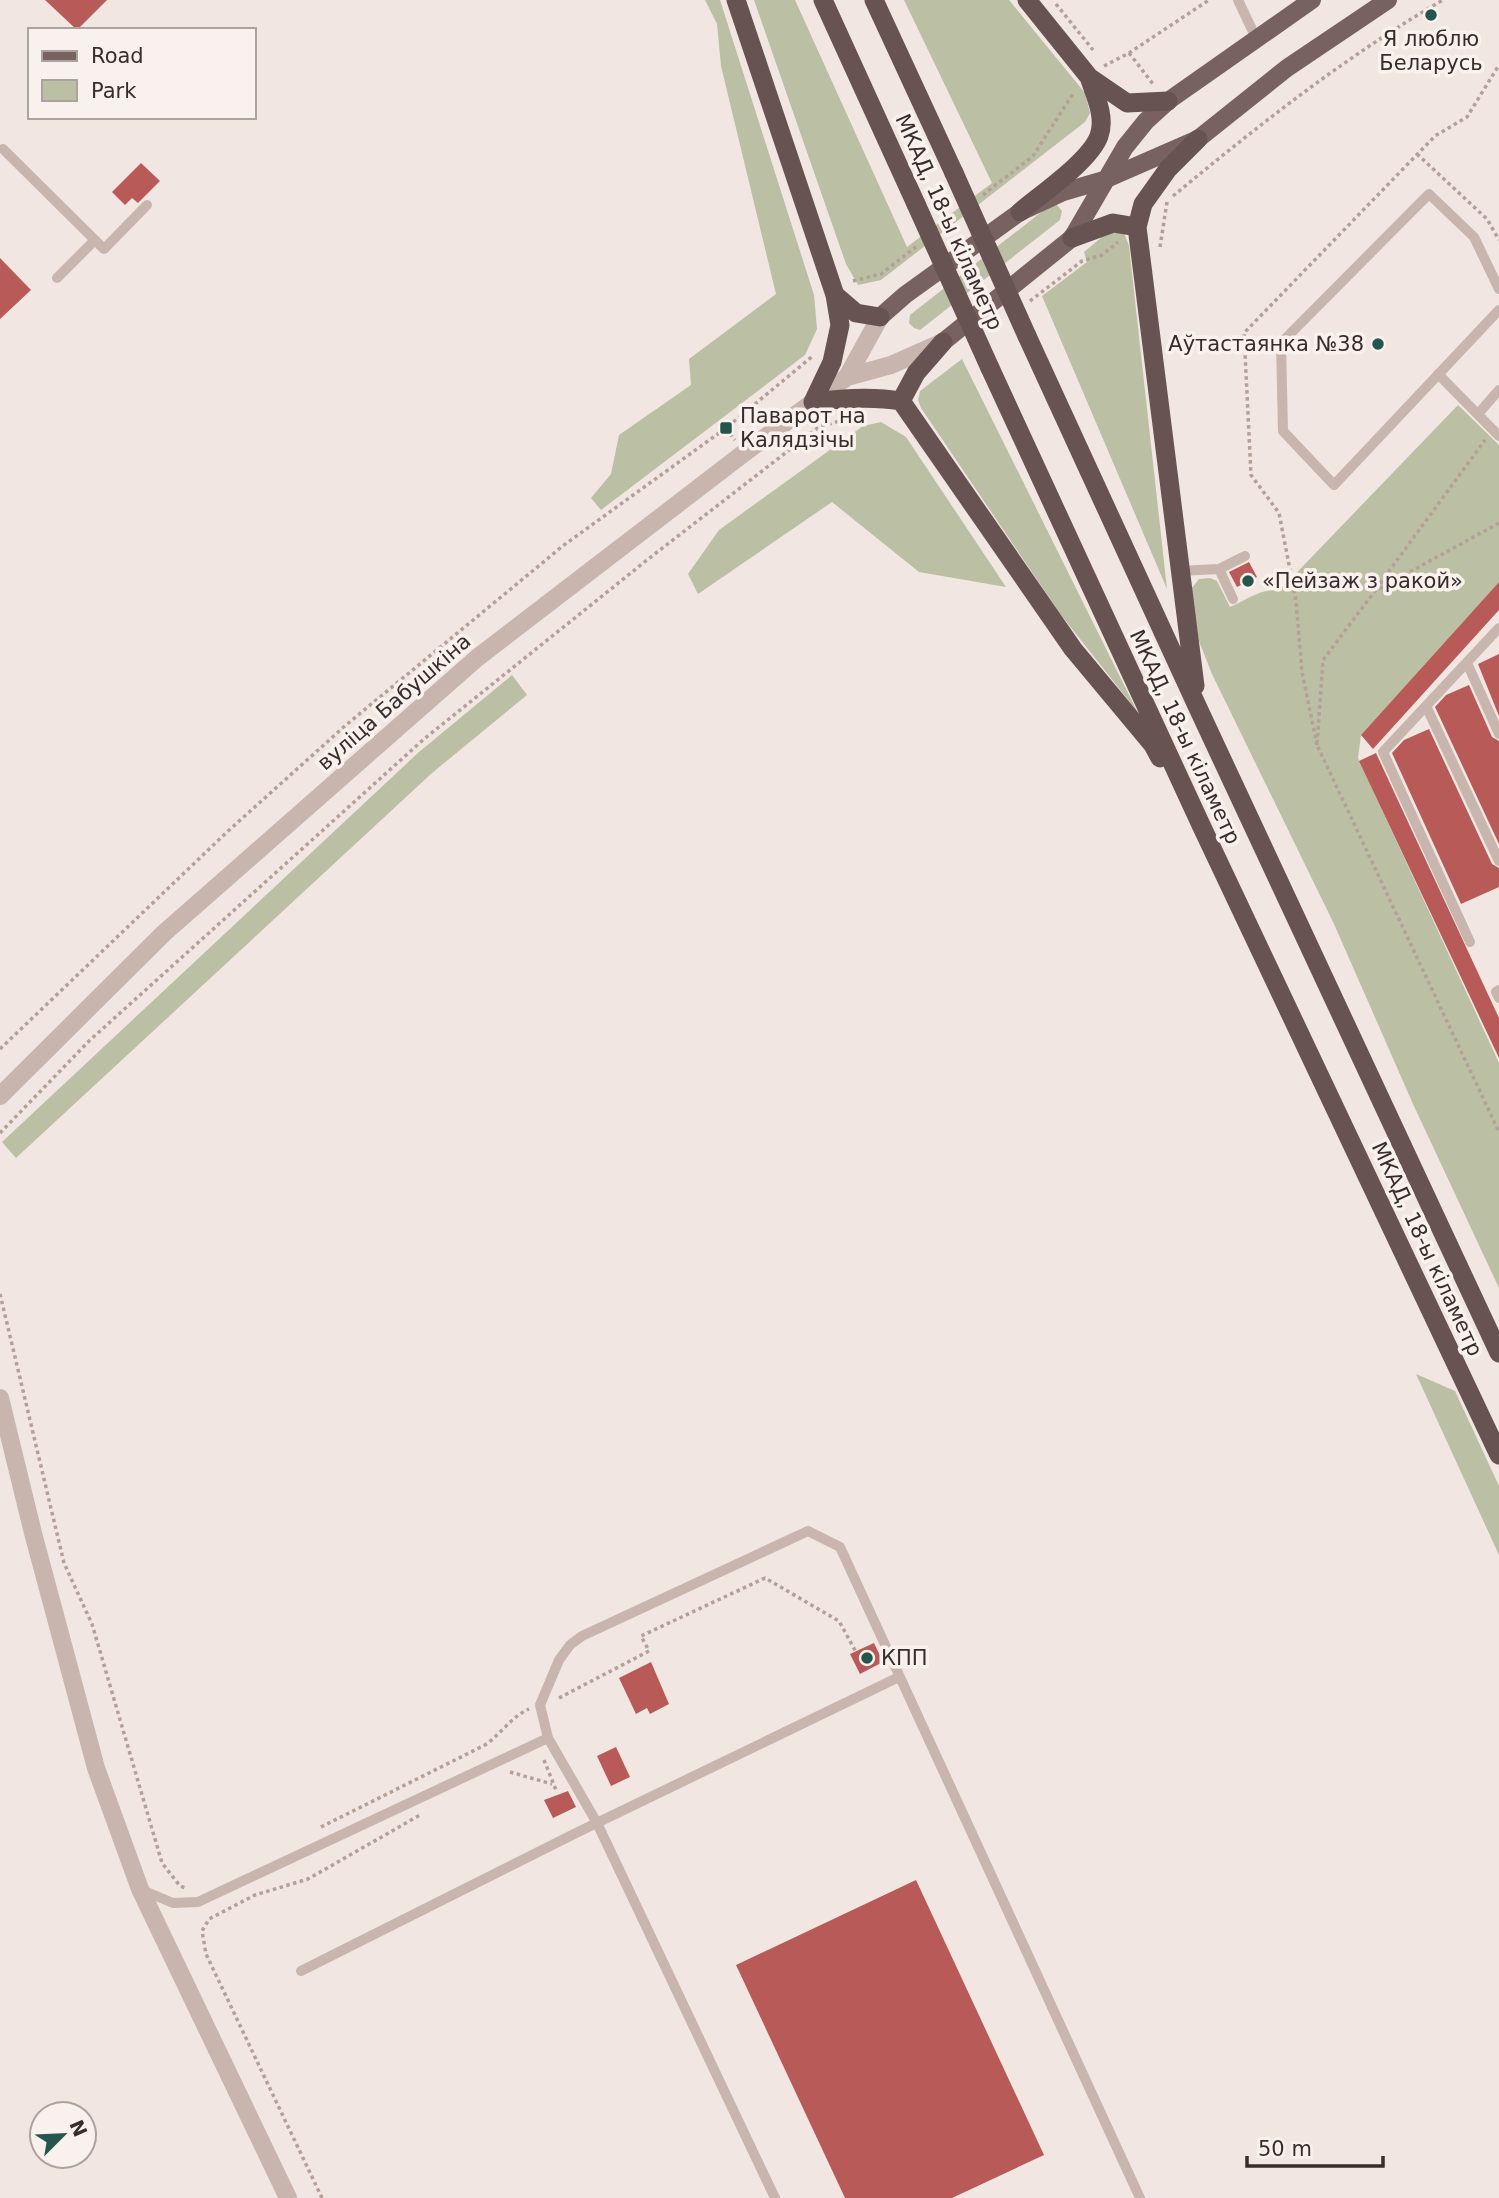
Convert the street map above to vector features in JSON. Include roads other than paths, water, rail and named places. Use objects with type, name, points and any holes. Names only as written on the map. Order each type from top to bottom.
[{"type":"highway","points":[[736,0],[835,295],[840,325],[832,362],[813,402],[869,398],[901,401],[1073,649],[1153,746],[1201,825]]},
{"type":"highway","name":"МКАД, 18-ы кіламетр","points":[[824,0],[1201,825],[1499,1455]]},
{"type":"highway","points":[[1027,0],[1093,74],[1127,103],[1167,101]]},
{"type":"highway","name":"МКАД, 18-ы кіламетр","points":[[878,7],[1198,708],[1499,1353]]},
{"type":"highway","points":[[1020,212],[1082,161],[1100,136],[1101,112],[1093,74]]},
{"type":"highway","points":[[1198,708],[1178,571],[1137,228],[1143,204],[1168,169],[1203,146]]},
{"type":"highway","points":[[1072,238],[1113,223],[1137,228]]},
{"type":"highway","points":[[835,295],[856,313],[880,317]]},
{"type":"highway","points":[[901,401],[916,373],[943,342]]},
{"type":"main road","points":[[943,342],[1072,238],[1104,180],[1139,129],[1167,101],[1312,0]]},
{"type":"main road","points":[[880,317],[905,295],[1020,212],[1063,192],[1203,146],[1287,68],[1388,0]]},
{"type":"street","name":"вуліца Бабушкіна","points":[[847,377],[880,317]]},
{"type":"street","name":"вуліца Бабушкіна","points":[[2,1092],[164,933],[477,658],[847,377],[891,365],[943,342]]},
{"type":"street","points":[[0,1398],[96,1768],[140,1889],[288,2198]]},
{"type":"lane","points":[[1238,0],[1256,38]]},
{"type":"lane","points":[[3,149],[104,249],[147,205]]},
{"type":"lane","points":[[1499,289],[1474,237],[1429,194],[1281,343],[1283,431],[1334,485],[1499,310]]},
{"type":"lane","points":[[57,278],[95,240]]},
{"type":"lane","points":[[1438,374],[1496,433]]},
{"type":"lane","points":[[1478,414],[1499,390]]},
{"type":"lane","points":[[1178,571],[1219,569],[1245,555]]},
{"type":"lane","points":[[1219,569],[1233,599]]},
{"type":"lane","points":[[1470,942],[1383,752],[1499,628]]},
{"type":"lane","points":[[1466,663],[1499,734]]},
{"type":"lane","points":[[1426,706],[1499,861]]},
{"type":"lane","points":[[1499,990],[1496,992],[1499,999]]},
{"type":"lane","points":[[775,2198],[597,1822],[542,1740],[540,1706],[559,1660],[570,1645],[582,1636],[808,1531],[840,1547],[1140,2198]]},
{"type":"lane","points":[[301,1972],[597,1822],[899,1677]]},
{"type":"lane","points":[[140,1889],[173,1903],[198,1902],[542,1740]]},
{"type":"place","name":"Я люблю Беларусь","points":[[1431,15]]},
{"type":"place","name":"Аўтастаянка №38","points":[[1378,344]]},
{"type":"place","name":"Паварот на Калядзічы","points":[[726,428]]},
{"type":"place","name":"«Пейзаж з ракой»","points":[[1248,581]]},
{"type":"place","name":"КПП","points":[[867,1658]]}]
